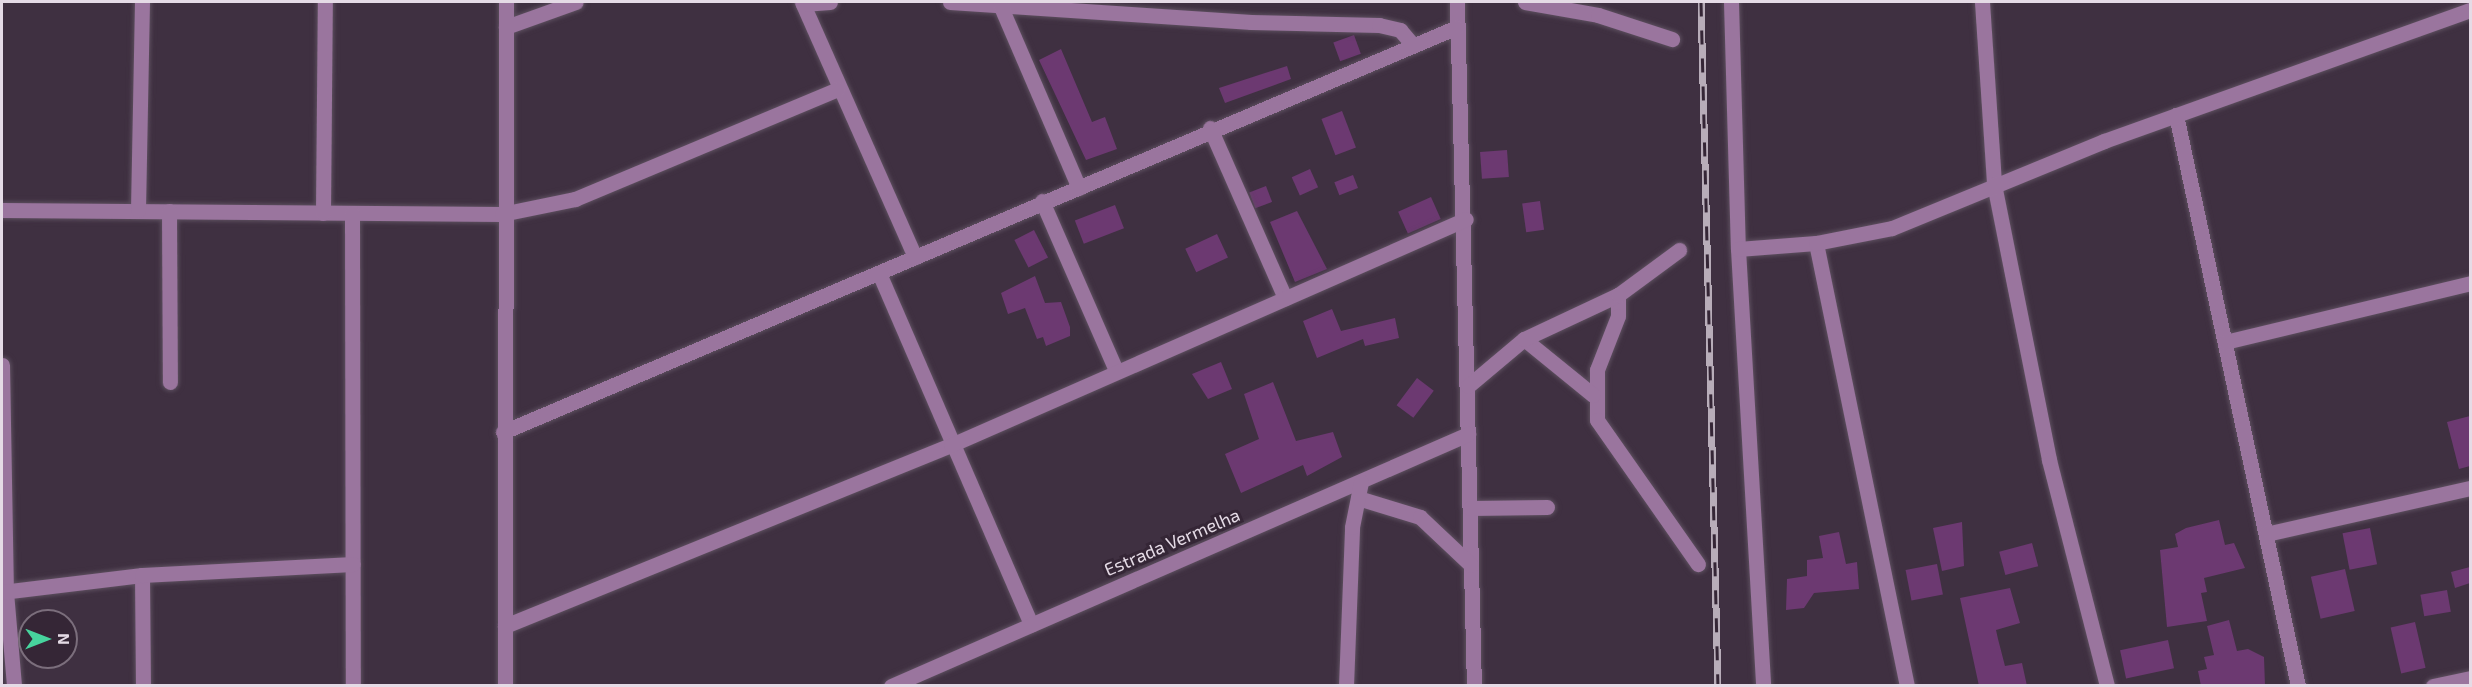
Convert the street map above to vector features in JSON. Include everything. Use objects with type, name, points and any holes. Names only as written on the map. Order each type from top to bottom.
[{"type":"street","points":[[138,210],[142,2]]},
{"type":"street","points":[[323,213],[326,2]]},
{"type":"street","points":[[505,686],[502,214],[506,2]]},
{"type":"street","points":[[506,27],[576,2]]},
{"type":"street","points":[[830,2],[803,3],[838,89],[915,257]]},
{"type":"street","points":[[950,2],[1001,7],[1379,25],[1400,30],[1413,45]]},
{"type":"street","points":[[1457,2],[1466,219],[1474,686]]},
{"type":"street","points":[[1525,2],[1598,15],[1672,39]]},
{"type":"street","points":[[1731,2],[1738,249],[1763,686]]},
{"type":"street","points":[[1982,2],[1994,184],[2049,460],[2107,686]]},
{"type":"street","points":[[1001,7],[1079,188]]},
{"type":"street","points":[[1738,249],[1816,243],[1903,224],[1947,210],[1994,184],[2176,115],[2470,10]]},
{"type":"street","points":[[503,432],[879,273],[1042,201],[1079,188],[1210,128],[1457,27]]},
{"type":"street","points":[[2,210],[502,214],[575,200],[838,89]]},
{"type":"street","points":[[2176,115],[2298,686]]},
{"type":"street","points":[[1210,128],[1285,298]]},
{"type":"street","points":[[1042,201],[1116,370]]},
{"type":"street","points":[[169,211],[170,382]]},
{"type":"street","points":[[352,213],[354,686]]},
{"type":"street","points":[[505,626],[951,445],[1116,370],[1466,219]]},
{"type":"street","points":[[1816,243],[1907,686]]},
{"type":"street","points":[[1468,386],[1524,339],[1618,295],[1678,250]]},
{"type":"street","points":[[879,273],[1030,625]]},
{"type":"street","points":[[2225,342],[2470,283]]},
{"type":"street","points":[[1618,295],[1618,316],[1593,395],[1597,420],[1698,564]]},
{"type":"street","points":[[1524,339],[1593,395]]},
{"type":"street","points":[[2,365],[4,592],[14,686]]},
{"type":"street","name":"Estrada Vermelha","points":[[891,686],[1468,435]]},
{"type":"street","points":[[1346,686],[1358,498],[1361,482]]},
{"type":"street","points":[[2266,534],[2470,488]]},
{"type":"street","points":[[1358,498],[1419,517],[1472,565]]},
{"type":"street","points":[[1470,508],[1547,507]]},
{"type":"street","points":[[4,592],[142,574],[353,564]]},
{"type":"street","points":[[142,574],[143,686]]},
{"type":"street","points":[[2433,686],[2470,678]]},
{"type":"building","points":[[1354,35],[1361,54],[1340,61],[1333,43]]},
{"type":"building","points":[[1061,49],[1092,122],[1105,117],[1117,149],[1086,160],[1039,60]]},
{"type":"building","points":[[1287,66],[1291,79],[1225,103],[1219,88]]},
{"type":"building","points":[[1342,111],[1356,147],[1335,155],[1321,119]]},
{"type":"building","points":[[1507,150],[1509,177],[1482,179],[1480,152]]},
{"type":"building","points":[[1310,169],[1318,187],[1300,195],[1292,177]]},
{"type":"building","points":[[1353,175],[1358,188],[1339,195],[1334,182]]},
{"type":"building","points":[[1266,186],[1272,202],[1255,208],[1249,192]]},
{"type":"building","points":[[1431,197],[1441,219],[1408,234],[1398,212]]},
{"type":"building","points":[[1540,201],[1544,230],[1526,232],[1522,204]]},
{"type":"building","points":[[1115,205],[1124,228],[1084,244],[1075,220]]},
{"type":"building","points":[[1297,211],[1327,269],[1295,282],[1270,222]]},
{"type":"building","points":[[1034,230],[1048,258],[1028,268],[1014,240]]},
{"type":"building","points":[[1217,234],[1228,258],[1196,272],[1185,249]]},
{"type":"building","points":[[1035,276],[1045,303],[1061,302],[1070,327],[1070,336],[1046,346],[1043,337],[1037,339],[1025,308],[1008,314],[1001,293]]},
{"type":"building","points":[[1332,309],[1341,331],[1395,318],[1399,338],[1365,346],[1363,339],[1317,358],[1303,321]]},
{"type":"building","points":[[1221,362],[1232,389],[1208,399],[1192,374]]},
{"type":"building","points":[[1417,378],[1434,391],[1413,418],[1397,405]]},
{"type":"building","points":[[1273,382],[1296,441],[1333,432],[1342,457],[1307,476],[1303,465],[1241,493],[1225,454],[1259,439],[1244,394]]},
{"type":"building","points":[[2470,416],[2470,466],[2459,469],[2447,422]]},
{"type":"building","points":[[2219,520],[2225,545],[2234,543],[2245,568],[2204,578],[2207,592],[2201,593],[2207,621],[2167,627],[2160,550],[2178,547],[2175,534],[2186,528]]},
{"type":"building","points":[[1962,522],[1964,566],[1942,571],[1933,528]]},
{"type":"building","points":[[2370,528],[2377,564],[2350,570],[2343,533]]},
{"type":"building","points":[[1839,532],[1846,564],[1857,562],[1859,589],[1814,593],[1804,608],[1786,610],[1787,579],[1807,576],[1807,560],[1823,558],[1819,536]]},
{"type":"building","points":[[2032,543],[2038,566],[2005,575],[1999,552]]},
{"type":"building","points":[[1937,564],[1943,594],[1912,601],[1906,570]]},
{"type":"building","points":[[2470,567],[2470,583],[2455,588],[2451,572]]},
{"type":"building","points":[[2345,569],[2355,611],[2321,619],[2311,577]]},
{"type":"building","points":[[2010,588],[2020,623],[1996,630],[2005,666],[2022,663],[2027,686],[1979,686],[1960,598]]},
{"type":"building","points":[[2447,590],[2451,612],[2424,616],[2420,595]]},
{"type":"building","points":[[2229,620],[2237,651],[2248,649],[2264,657],[2265,686],[2201,686],[2198,671],[2207,669],[2204,657],[2214,655],[2207,626]]},
{"type":"building","points":[[2415,622],[2426,668],[2401,673],[2391,628]]},
{"type":"building","points":[[2168,640],[2174,668],[2126,679],[2120,650]]},
{"type":"railway","points":[[1701,2],[1718,686]]}]
